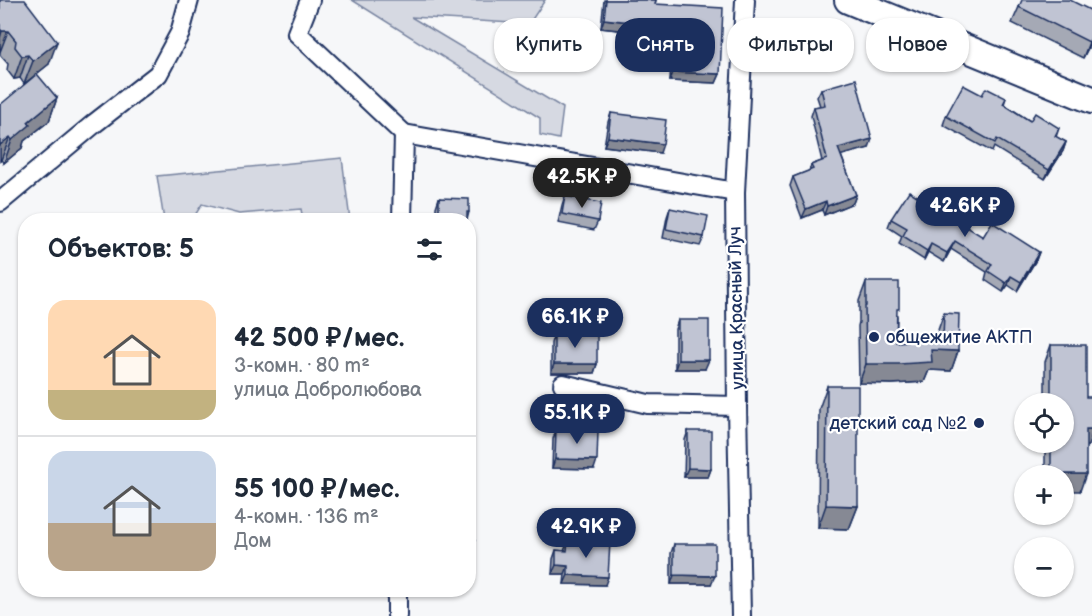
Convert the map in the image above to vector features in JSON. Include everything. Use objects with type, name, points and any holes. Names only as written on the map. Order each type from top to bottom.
[{"type":"street","points":[[0,202],[158,74],[180,33],[189,0]]},
{"type":"street","points":[[310,0],[297,33],[404,134],[735,192]]},
{"type":"street","name":"улица Красный Луч","points":[[741,616],[735,192],[745,0]]},
{"type":"street","points":[[849,0],[1092,100]]},
{"type":"street","points":[[402,213],[404,134]]},
{"type":"street","points":[[563,384],[648,404],[737,406]]},
{"type":"street","points":[[397,597],[397,616]]},
{"type":"shaded area","points":[[352,0],[545,0],[533,18],[494,18],[494,22],[411,17],[494,67],[494,72],[503,72],[563,108],[559,139],[540,135],[540,118]]},
{"type":"shaded area","points":[[342,158],[349,213],[302,213],[301,209],[235,213],[202,204],[196,213],[163,213],[157,176]]},
{"type":"building","points":[[1,0],[25,0],[57,42],[33,61],[28,55],[22,56],[15,47],[16,41],[8,31],[0,29]]},
{"type":"building","points":[[606,0],[656,0],[655,4],[723,8],[720,74],[673,72],[715,72],[715,18],[604,19]]},
{"type":"building","points":[[1022,0],[1070,0],[1092,11],[1092,36],[1089,42],[1019,7]]},
{"type":"building","points":[[37,74],[57,98],[28,122],[30,125],[12,140],[10,137],[0,145],[0,105]]},
{"type":"building","points":[[856,79],[872,139],[838,148],[856,195],[827,206],[826,201],[806,209],[793,177],[813,169],[811,165],[827,159],[814,107],[825,105],[821,89]]},
{"type":"building","points":[[963,85],[982,95],[986,88],[1006,98],[1003,104],[1030,121],[1035,113],[1059,128],[1055,136],[1066,142],[1049,170],[997,139],[995,143],[946,116]]},
{"type":"building","points":[[611,113],[666,120],[663,144],[608,137]]},
{"type":"building","points":[[909,191],[983,237],[992,222],[1039,252],[1021,282],[1011,276],[1006,283],[988,271],[992,264],[955,241],[947,253],[931,244],[927,251],[903,236],[907,228],[891,219]]},
{"type":"building","points":[[565,196],[601,203],[598,221],[562,214]]},
{"type":"building","points":[[439,198],[469,199],[469,212],[467,213],[439,213]]},
{"type":"building","points":[[670,208],[708,216],[704,237],[666,229]]},
{"type":"building","points":[[866,282],[899,282],[896,342],[943,339],[944,313],[959,314],[958,351],[931,350],[932,362],[866,364]]},
{"type":"building","points":[[678,320],[709,320],[709,360],[678,360]]},
{"type":"building","points":[[554,334],[597,334],[597,364],[554,364]]},
{"type":"building","points":[[1051,345],[1086,345],[1086,397],[1092,397],[1092,429],[1086,429],[1086,474],[1074,474],[1074,465],[1051,465],[1051,453],[1074,453],[1074,393],[1051,393]]},
{"type":"building","points":[[827,386],[858,386],[858,506],[826,505]]},
{"type":"building","points":[[556,430],[598,431],[597,460],[555,459]]},
{"type":"building","points":[[688,431],[711,431],[711,469],[688,468]]},
{"type":"building","points":[[568,541],[610,542],[608,577],[568,575],[568,566],[556,565],[556,550],[567,551]]},
{"type":"building","points":[[674,544],[715,544],[715,576],[674,575]]},
{"type":"place","name":"общежитие АКТП","points":[[874,337]]},
{"type":"place","name":"детский сад №2","points":[[979,423]]}]
